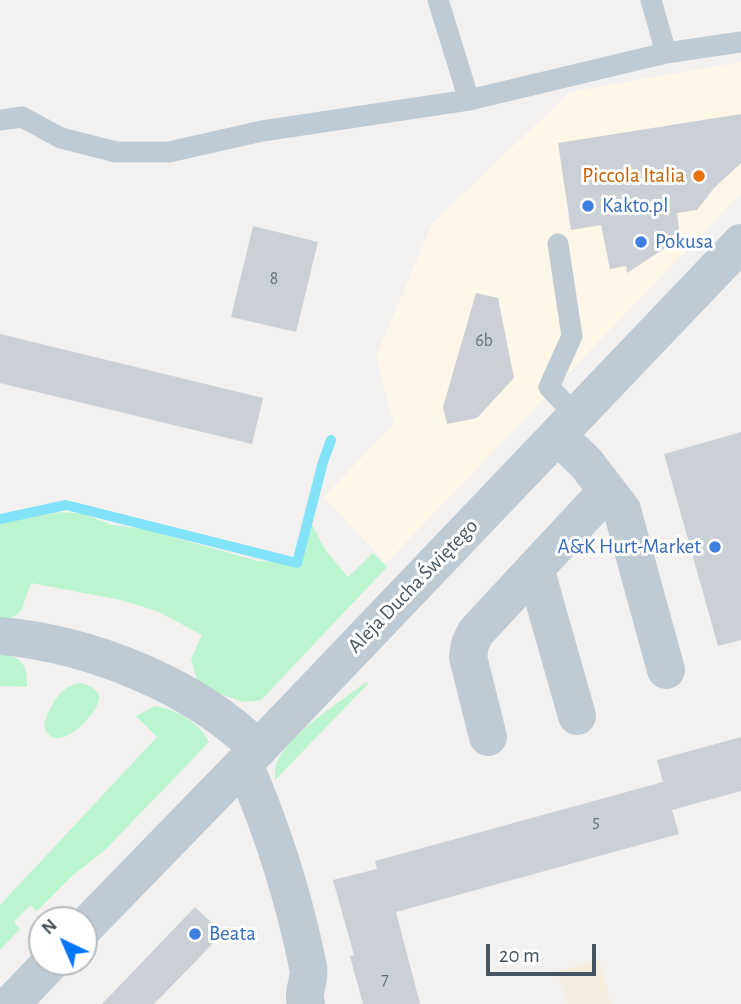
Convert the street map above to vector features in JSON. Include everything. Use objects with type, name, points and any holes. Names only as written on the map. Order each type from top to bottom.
[{"type":"street","name":"Aleja Ducha Świętego","points":[[98,914],[741,243]]},
{"type":"street","points":[[567,426],[586,463],[622,510],[666,670]]},
{"type":"street","points":[[488,737],[468,657],[470,644],[476,632],[607,491]]},
{"type":"street","points":[[535,568],[577,716]]},
{"type":"street","points":[[0,636],[58,645],[108,660],[148,676],[236,727],[251,756],[300,935],[309,971],[304,997],[306,1004]]},
{"type":"street","points":[[11,1004],[38,976]]},
{"type":"lane","points":[[438,0],[469,100]]},
{"type":"lane","points":[[651,0],[666,53]]},
{"type":"lane","points":[[0,120],[22,117],[61,138],[116,152],[169,152],[262,131],[469,100],[666,53],[741,42]]},
{"type":"lane","points":[[558,244],[572,337],[548,387],[567,426]]},
{"type":"shaded area","points":[[741,62],[741,193],[386,563],[324,497],[394,424],[376,356],[432,224],[570,92]]},
{"type":"green space","points":[[62,512],[83,514],[112,525],[144,529],[258,561],[278,562],[298,568],[311,523],[326,551],[348,577],[373,553],[387,567],[261,700],[244,702],[212,691],[197,681],[191,659],[202,635],[157,611],[121,600],[31,583],[21,611],[7,621],[0,620],[0,523]]},
{"type":"green space","points":[[0,653],[14,657],[22,663],[27,687],[0,688]]},
{"type":"green space","points":[[366,682],[368,684],[275,780],[278,761],[296,737]]},
{"type":"green space","points":[[82,683],[98,693],[98,703],[93,712],[76,730],[66,736],[57,738],[49,735],[44,725],[53,703],[62,692]]},
{"type":"green space","points":[[155,706],[171,710],[199,728],[209,742],[104,851],[72,876],[42,906],[28,906],[14,922],[20,929],[0,950],[0,905],[157,737],[136,716]]},
{"type":"sand","points":[[599,959],[611,1004],[567,1004],[557,972]]},
{"type":"building","points":[[741,114],[741,163],[714,188],[697,210],[677,213],[680,237],[673,247],[665,248],[627,273],[626,266],[610,269],[601,225],[571,230],[558,143]]},
{"type":"building","points":[[253,226],[318,242],[296,332],[231,317]]},
{"type":"building","points":[[476,293],[498,298],[514,378],[477,418],[447,424],[443,407]]},
{"type":"building","points":[[0,334],[263,398],[252,444],[0,383]]},
{"type":"building","name":"A&K Hurt-Market","points":[[741,432],[741,640],[718,646],[664,454]]},
{"type":"building","points":[[741,737],[741,791],[672,810],[679,834],[396,912],[420,1004],[363,1004],[350,956],[354,955],[333,880],[377,869],[375,861],[663,782],[657,760]]},
{"type":"building","points":[[195,907],[222,933],[198,959],[154,1004],[102,1004]]},
{"type":"waterway","points":[[0,519],[66,505],[297,563],[331,440]]},
{"type":"place","name":"Piccola Italia","points":[[699,176]]},
{"type":"place","name":"Kakto.pl","points":[[588,206]]},
{"type":"place","name":"Pokusa","points":[[641,242]]},
{"type":"place","name":"A&K Hurt-Market","points":[[715,547]]},
{"type":"place","name":"Beata","points":[[195,934]]}]
